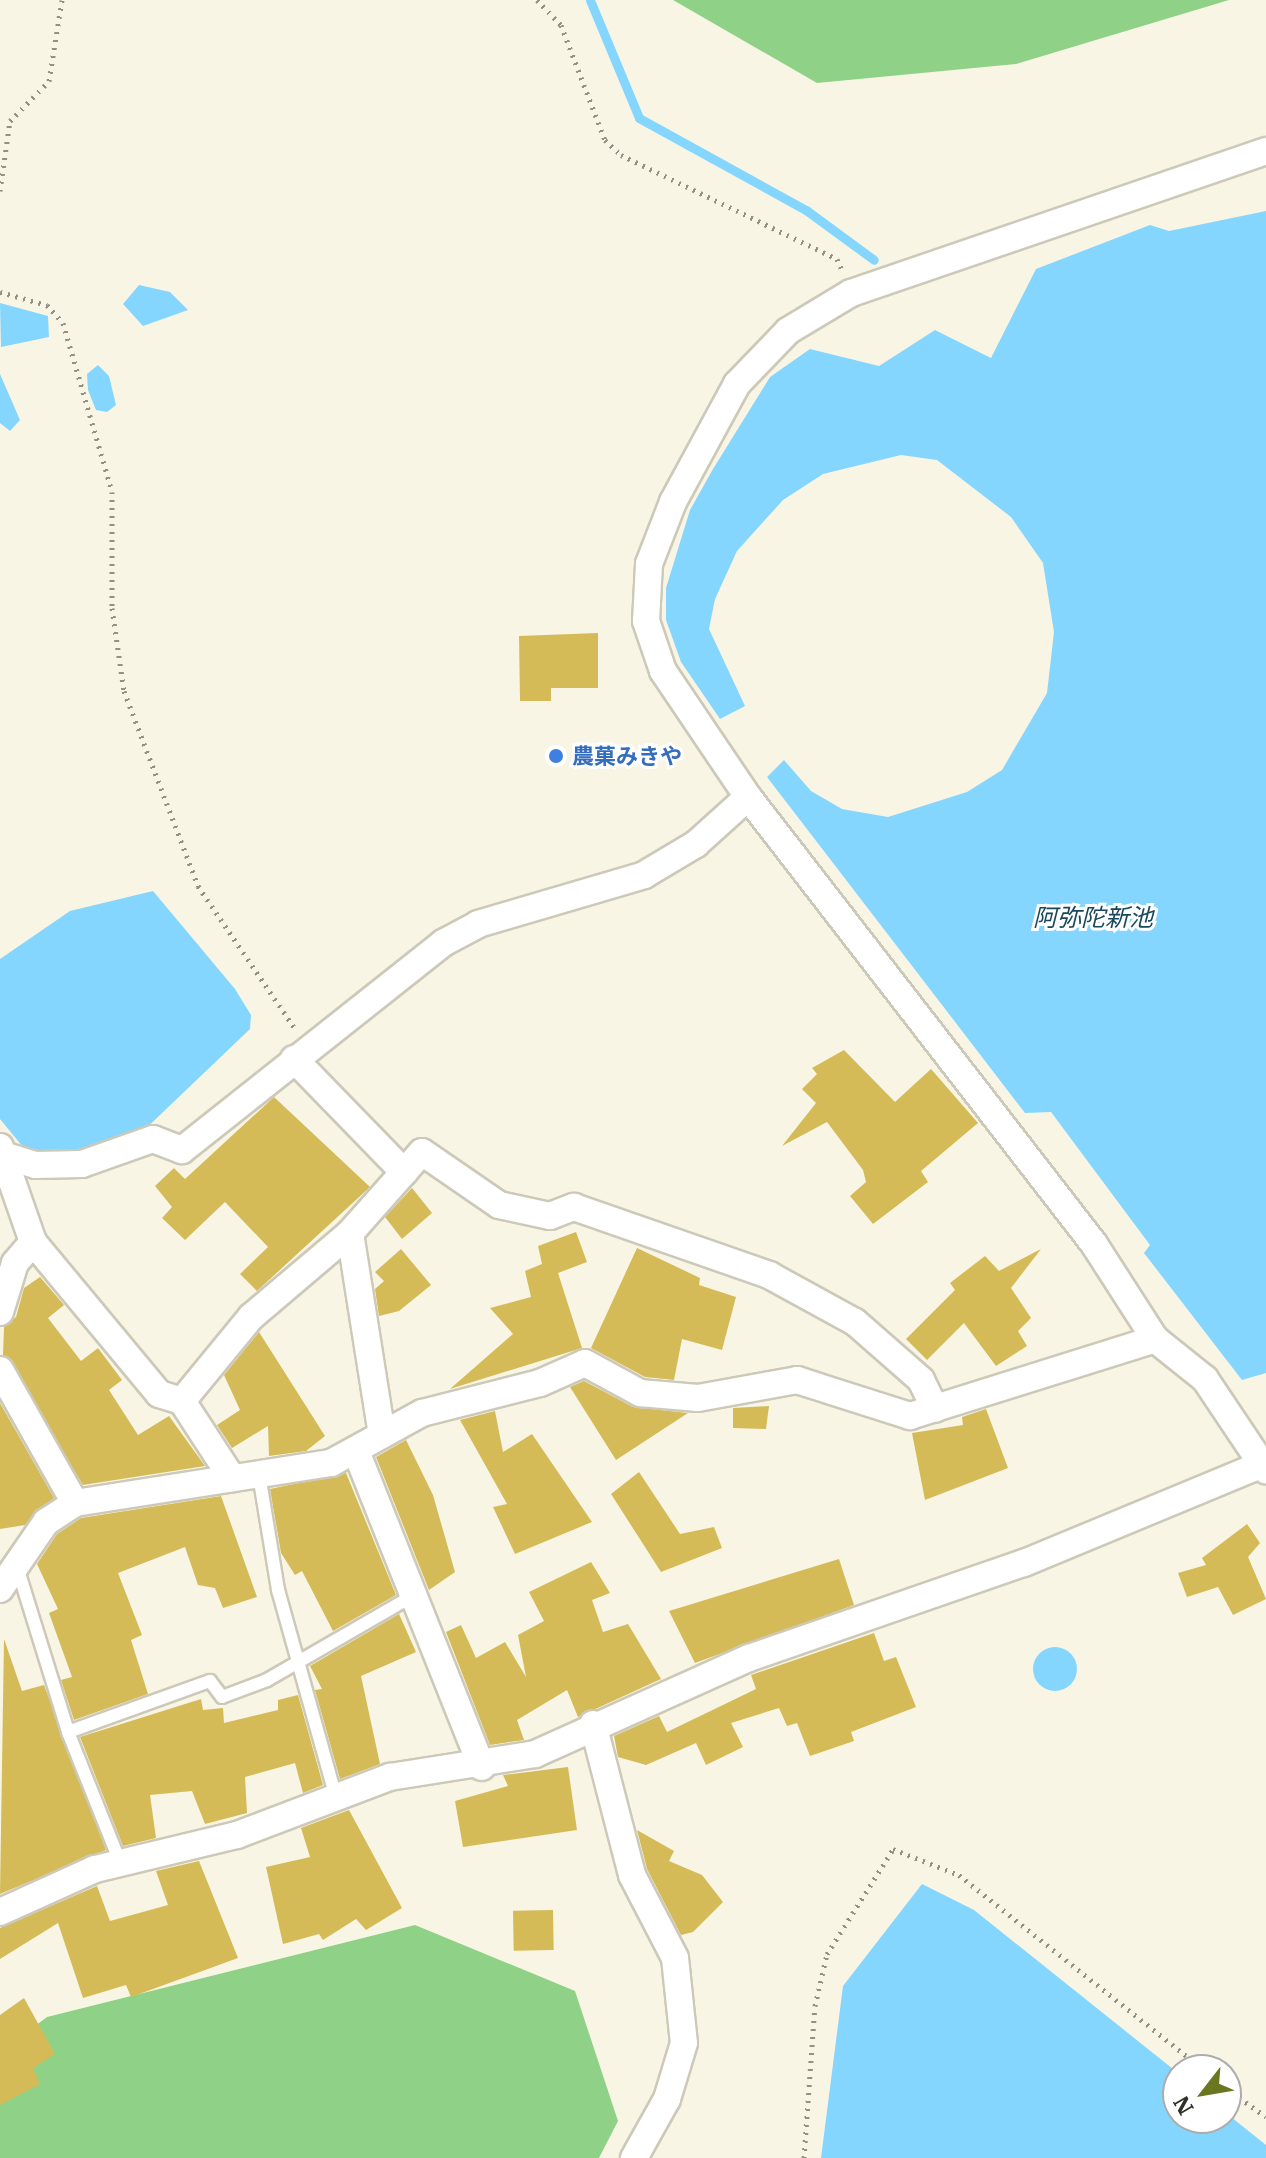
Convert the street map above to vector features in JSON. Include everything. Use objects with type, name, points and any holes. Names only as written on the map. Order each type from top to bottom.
[{"type":"street","points":[[0,1912],[120,1862],[237,1835],[335,1794],[390,1777],[482,1767],[535,1754],[593,1724],[749,1658],[1024,1563],[1265,1465],[1205,1379],[1155,1339],[1094,1244],[748,797],[663,671],[646,621],[649,564],[673,502],[737,384],[788,331],[851,293],[1266,151]]},
{"type":"street","points":[[3,1152],[36,1165],[82,1164],[153,1139],[182,1150],[443,943],[478,924],[644,875],[696,844],[748,797]]},
{"type":"street","points":[[294,1059],[404,1172]]},
{"type":"street","points":[[3,1152],[33,1242],[136,1371],[159,1394],[182,1401],[232,1478]]},
{"type":"street","points":[[182,1401],[251,1317],[350,1233],[422,1152],[499,1205],[550,1216],[574,1207],[769,1275],[855,1322],[921,1380],[935,1409]]},
{"type":"street","points":[[350,1233],[382,1434]]},
{"type":"street","points":[[0,1312],[15,1263],[33,1242]]},
{"type":"street","points":[[9,1580],[46,1522],[75,1503],[259,1475],[356,1451],[422,1413],[540,1383],[585,1363],[640,1393],[698,1398],[797,1380],[910,1416],[1155,1339]]},
{"type":"street","points":[[0,1370],[75,1503]]},
{"type":"street","points":[[356,1451],[411,1597],[482,1767]]},
{"type":"street","points":[[593,1724],[632,1875],[675,1958],[684,2043],[667,2099],[634,2158]]},
{"type":"lane","points":[[259,1475],[264,1529],[335,1794]]},
{"type":"lane","points":[[9,1580],[120,1862]]},
{"type":"lane","points":[[68,1732],[210,1681],[222,1697],[298,1664],[411,1597]]},
{"type":"path","points":[[0,191],[10,121],[49,81],[62,0]]},
{"type":"path","points":[[537,0],[561,25],[605,140],[621,155],[837,259],[851,293]]},
{"type":"path","points":[[0,292],[47,305],[63,323],[112,492],[112,608],[124,691],[171,829],[198,886],[287,1011],[298,1036],[294,1059]]},
{"type":"path","points":[[804,2158],[815,2006],[827,1954],[893,1849],[959,1875],[1184,2054]]},
{"type":"path","points":[[1242,2100],[1266,2117]]},
{"type":"green space","points":[[673,0],[1229,0],[1016,64],[817,83]]},
{"type":"green space","points":[[415,1925],[575,1991],[618,2121],[599,2158],[0,2158],[0,2052],[47,2017]]},
{"type":"water","name":"阿弥陀新池","points":[[1266,211],[1266,1373],[1242,1380],[1144,1253],[1150,1245],[1051,1112],[1025,1113],[767,777],[784,760],[811,791],[842,809],[888,817],[967,792],[1002,770],[1047,693],[1054,632],[1043,563],[1011,517],[937,460],[901,455],[823,474],[783,500],[737,551],[715,599],[709,629],[745,706],[720,719],[681,662],[666,620],[666,588],[690,510],[713,469],[770,377],[810,349],[879,366],[935,330],[991,358],[1036,269],[1150,225],[1169,231]]},
{"type":"water","points":[[139,285],[170,292],[188,310],[143,326],[123,304]]},
{"type":"water","points":[[0,303],[48,316],[49,337],[1,347]]},
{"type":"water","points":[[98,365],[109,376],[116,405],[107,412],[96,410],[88,390],[87,374]]},
{"type":"water","points":[[0,374],[20,420],[10,431],[0,423]]},
{"type":"water","points":[[153,891],[235,989],[251,1015],[250,1029],[138,1136],[50,1155],[23,1147],[0,1119],[0,959],[70,911]]},
{"type":"water","points":[[1055,1647],[1071,1653],[1077,1669],[1071,1685],[1055,1691],[1039,1685],[1033,1669],[1039,1653]]},
{"type":"water","points":[[922,1884],[974,1910],[1162,2060],[1162,2134],[1242,2134],[1242,2126],[1266,2145],[1266,2158],[821,2158],[843,1986]]},
{"type":"building","points":[[598,633],[598,688],[551,688],[551,701],[520,701],[519,636]]},
{"type":"building","points":[[844,1050],[895,1102],[931,1069],[978,1123],[921,1171],[928,1182],[873,1224],[850,1196],[866,1182],[863,1170],[827,1122],[782,1146],[816,1103],[802,1089],[817,1074],[812,1068]]},
{"type":"building","points":[[274,1097],[370,1187],[257,1291],[240,1274],[268,1247],[225,1202],[185,1240],[162,1218],[172,1207],[155,1186],[174,1168],[185,1179]]},
{"type":"building","points":[[412,1188],[432,1213],[402,1239],[385,1217]]},
{"type":"building","points":[[576,1232],[587,1262],[558,1273],[582,1348],[450,1389],[513,1334],[490,1308],[531,1297],[525,1271],[542,1264],[538,1246]]},
{"type":"building","points":[[637,1248],[700,1278],[699,1285],[736,1297],[722,1350],[682,1339],[674,1380],[645,1377],[591,1348]]},
{"type":"building","points":[[401,1249],[431,1285],[399,1311],[379,1316],[375,1289],[384,1281],[375,1272]]},
{"type":"building","points":[[1041,1249],[1011,1288],[1031,1318],[1018,1331],[1027,1346],[996,1366],[964,1323],[927,1360],[906,1339],[955,1290],[950,1283],[985,1256],[999,1271]]},
{"type":"building","points":[[40,1277],[64,1305],[48,1318],[81,1361],[98,1348],[122,1380],[109,1390],[138,1435],[169,1416],[205,1466],[83,1485],[3,1355],[4,1327],[16,1317],[24,1288]]},
{"type":"building","points":[[259,1332],[325,1436],[306,1451],[269,1456],[268,1426],[232,1448],[217,1425],[240,1410],[224,1375]]},
{"type":"building","points":[[584,1381],[633,1407],[688,1413],[616,1460],[570,1387]]},
{"type":"building","points":[[0,1403],[54,1498],[25,1525],[0,1529]]},
{"type":"building","points":[[769,1406],[766,1429],[733,1428],[733,1408]]},
{"type":"building","points":[[986,1409],[1008,1468],[925,1500],[912,1433],[963,1425],[962,1417]]},
{"type":"building","points":[[495,1411],[503,1452],[532,1434],[592,1522],[515,1554],[493,1507],[507,1504],[460,1420]]},
{"type":"building","points":[[406,1440],[433,1495],[455,1572],[429,1590],[376,1457]]},
{"type":"building","points":[[639,1472],[680,1534],[714,1527],[722,1548],[661,1572],[611,1494]]},
{"type":"building","points":[[346,1473],[396,1595],[333,1631],[302,1571],[295,1575],[281,1553],[270,1489]]},
{"type":"building","points":[[221,1496],[257,1597],[223,1608],[215,1588],[198,1585],[185,1547],[118,1573],[142,1635],[131,1640],[148,1694],[74,1720],[61,1680],[72,1677],[49,1613],[58,1609],[37,1564],[57,1534],[81,1518]]},
{"type":"building","points":[[1247,1524],[1260,1543],[1248,1557],[1266,1599],[1233,1615],[1218,1587],[1187,1597],[1178,1573],[1206,1565],[1202,1558]]},
{"type":"building","points":[[839,1559],[854,1605],[695,1663],[669,1611]]},
{"type":"building","points":[[591,1562],[610,1593],[592,1600],[603,1632],[628,1624],[661,1679],[578,1717],[567,1690],[517,1720],[524,1740],[490,1745],[446,1632],[461,1625],[476,1658],[505,1642],[526,1677],[518,1635],[544,1621],[529,1592]]},
{"type":"building","points":[[399,1614],[416,1652],[361,1676],[380,1764],[340,1779],[315,1690],[322,1689],[310,1666]]},
{"type":"building","points":[[874,1633],[884,1661],[896,1657],[916,1707],[851,1732],[854,1741],[810,1756],[797,1723],[787,1726],[779,1708],[731,1723],[743,1747],[706,1765],[696,1743],[646,1765],[618,1757],[614,1736],[659,1716],[667,1732],[756,1689],[751,1675]]},
{"type":"building","points":[[4,1639],[22,1691],[44,1685],[106,1850],[0,1894]]},
{"type":"building","points":[[298,1695],[323,1785],[303,1793],[295,1763],[245,1777],[247,1813],[205,1824],[192,1791],[150,1795],[156,1838],[123,1846],[80,1737],[201,1699],[203,1710],[223,1708],[224,1723],[278,1710],[278,1700]]},
{"type":"building","points":[[568,1767],[577,1830],[463,1847],[455,1801],[508,1786],[503,1775]]},
{"type":"building","points":[[349,1810],[402,1908],[366,1930],[356,1919],[323,1940],[319,1934],[283,1944],[266,1867],[310,1857],[301,1828]]},
{"type":"building","points":[[637,1830],[674,1851],[669,1861],[702,1875],[723,1902],[693,1932],[681,1935],[647,1869]]},
{"type":"building","points":[[199,1861],[238,1958],[131,1997],[126,1985],[83,1998],[58,1923],[0,1959],[0,1928],[97,1886],[110,1921],[168,1905],[156,1871]]},
{"type":"building","points":[[553,1910],[554,1950],[514,1951],[513,1911]]},
{"type":"building","points":[[24,1998],[55,2054],[33,2068],[40,2084],[0,2105],[0,2015]]},
{"type":"waterway","points":[[590,0],[639,118],[806,210],[874,260]]},
{"type":"place","name":"農菓みきや","points":[[556,756]]}]
